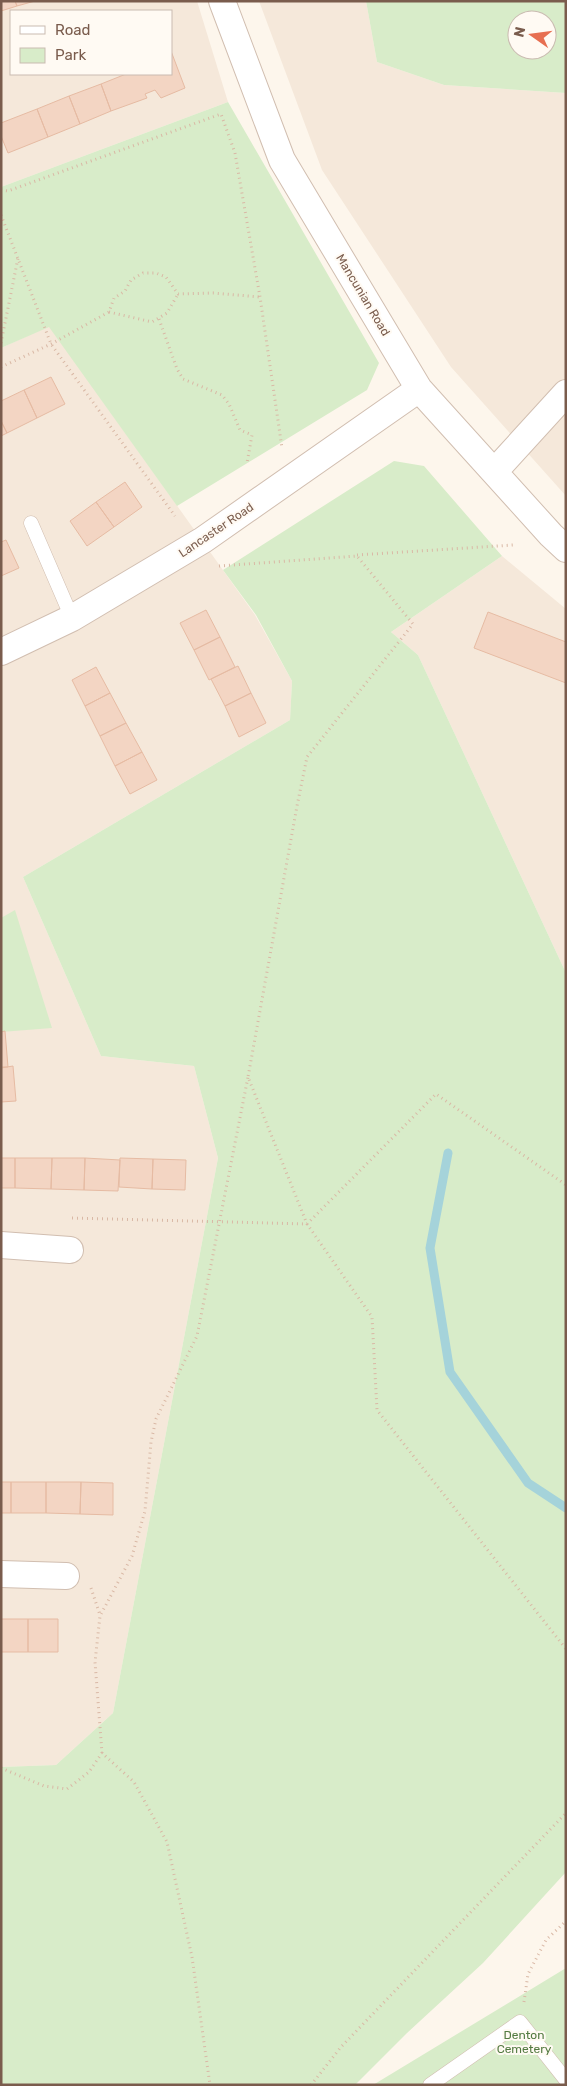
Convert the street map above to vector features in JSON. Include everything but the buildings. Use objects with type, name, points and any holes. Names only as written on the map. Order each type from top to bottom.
[{"type":"street","name":"Mancunian Road","points":[[222,1],[282,160],[419,389],[566,549]]},
{"type":"street","name":"Lancaster Road","points":[[1,652],[72,618],[203,540],[419,389]]},
{"type":"street","points":[[494,472],[566,394]]},
{"type":"street","points":[[1,1245],[70,1250]]},
{"type":"street","points":[[1,1574],[66,1576]]},
{"type":"lane","points":[[31,523],[72,618]]},
{"type":"lane","points":[[430,2085],[520,2022],[566,2080]]},
{"type":"path","points":[[1,190],[8,191],[222,114],[235,153],[260,297],[282,448]]},
{"type":"path","points":[[1,216],[51,344],[175,516]]},
{"type":"path","points":[[1,343],[18,258]]},
{"type":"path","points":[[1,368],[51,344],[109,312],[114,298],[125,291],[131,280],[143,274],[156,273],[166,277],[178,294]]},
{"type":"path","points":[[178,294],[213,293],[260,297]]},
{"type":"path","points":[[109,312],[152,322],[159,319],[172,306],[178,294]]},
{"type":"path","points":[[159,319],[176,369],[183,379],[222,395],[229,404],[240,430],[252,435],[247,463]]},
{"type":"path","points":[[220,566],[513,545]]},
{"type":"path","points":[[1,1768],[44,1786],[67,1789],[89,1772],[102,1753],[95,1662],[100,1616],[132,1556],[145,1511],[151,1442],[156,1419],[197,1336],[221,1221],[307,757],[413,624],[357,556]]},
{"type":"path","points":[[248,1077],[306,1224],[372,1317],[376,1410],[566,1649]]},
{"type":"path","points":[[72,1218],[306,1224],[436,1094],[566,1185]]},
{"type":"path","points":[[102,1753],[134,1782],[168,1842],[192,1958],[210,2085]]},
{"type":"path","points":[[311,2085],[341,2047],[566,1813]]},
{"type":"path","points":[[520,2022],[528,1974],[546,1940],[566,1921]]},
{"type":"shaded area","points":[[1,1],[197,1],[228,102],[1,187]]},
{"type":"shaded area","points":[[259,1],[366,1],[377,62],[444,85],[566,93],[566,496],[451,367],[322,170]]},
{"type":"shaded area","points":[[49,326],[255,615],[292,681],[290,720],[23,877],[101,1056],[194,1066],[218,1158],[113,1713],[56,1765],[1,1767],[1,348]]},
{"type":"shaded area","points":[[502,556],[566,609],[566,973],[418,655],[391,632]]},
{"type":"green space","points":[[366,1],[566,1],[566,93],[444,85],[377,62]]},
{"type":"green space","points":[[228,102],[379,363],[367,390],[177,506],[49,327],[1,348],[1,187]]},
{"type":"green space","points":[[394,461],[424,466],[502,556],[391,632],[418,655],[566,973],[566,1872],[483,1963],[407,2033],[355,2085],[1,2085],[1,1767],[56,1765],[113,1713],[218,1158],[194,1066],[101,1056],[23,877],[290,720],[292,681],[256,615],[223,570]]},
{"type":"green space","points":[[15,910],[52,1028],[1,1032],[1,918]]},
{"type":"green space","name":"Denton Cemetery","points":[[566,1968],[566,2085],[373,2085]]},
{"type":"waterway","points":[[448,1153],[430,1248],[450,1372],[528,1483],[566,1508]]}]
